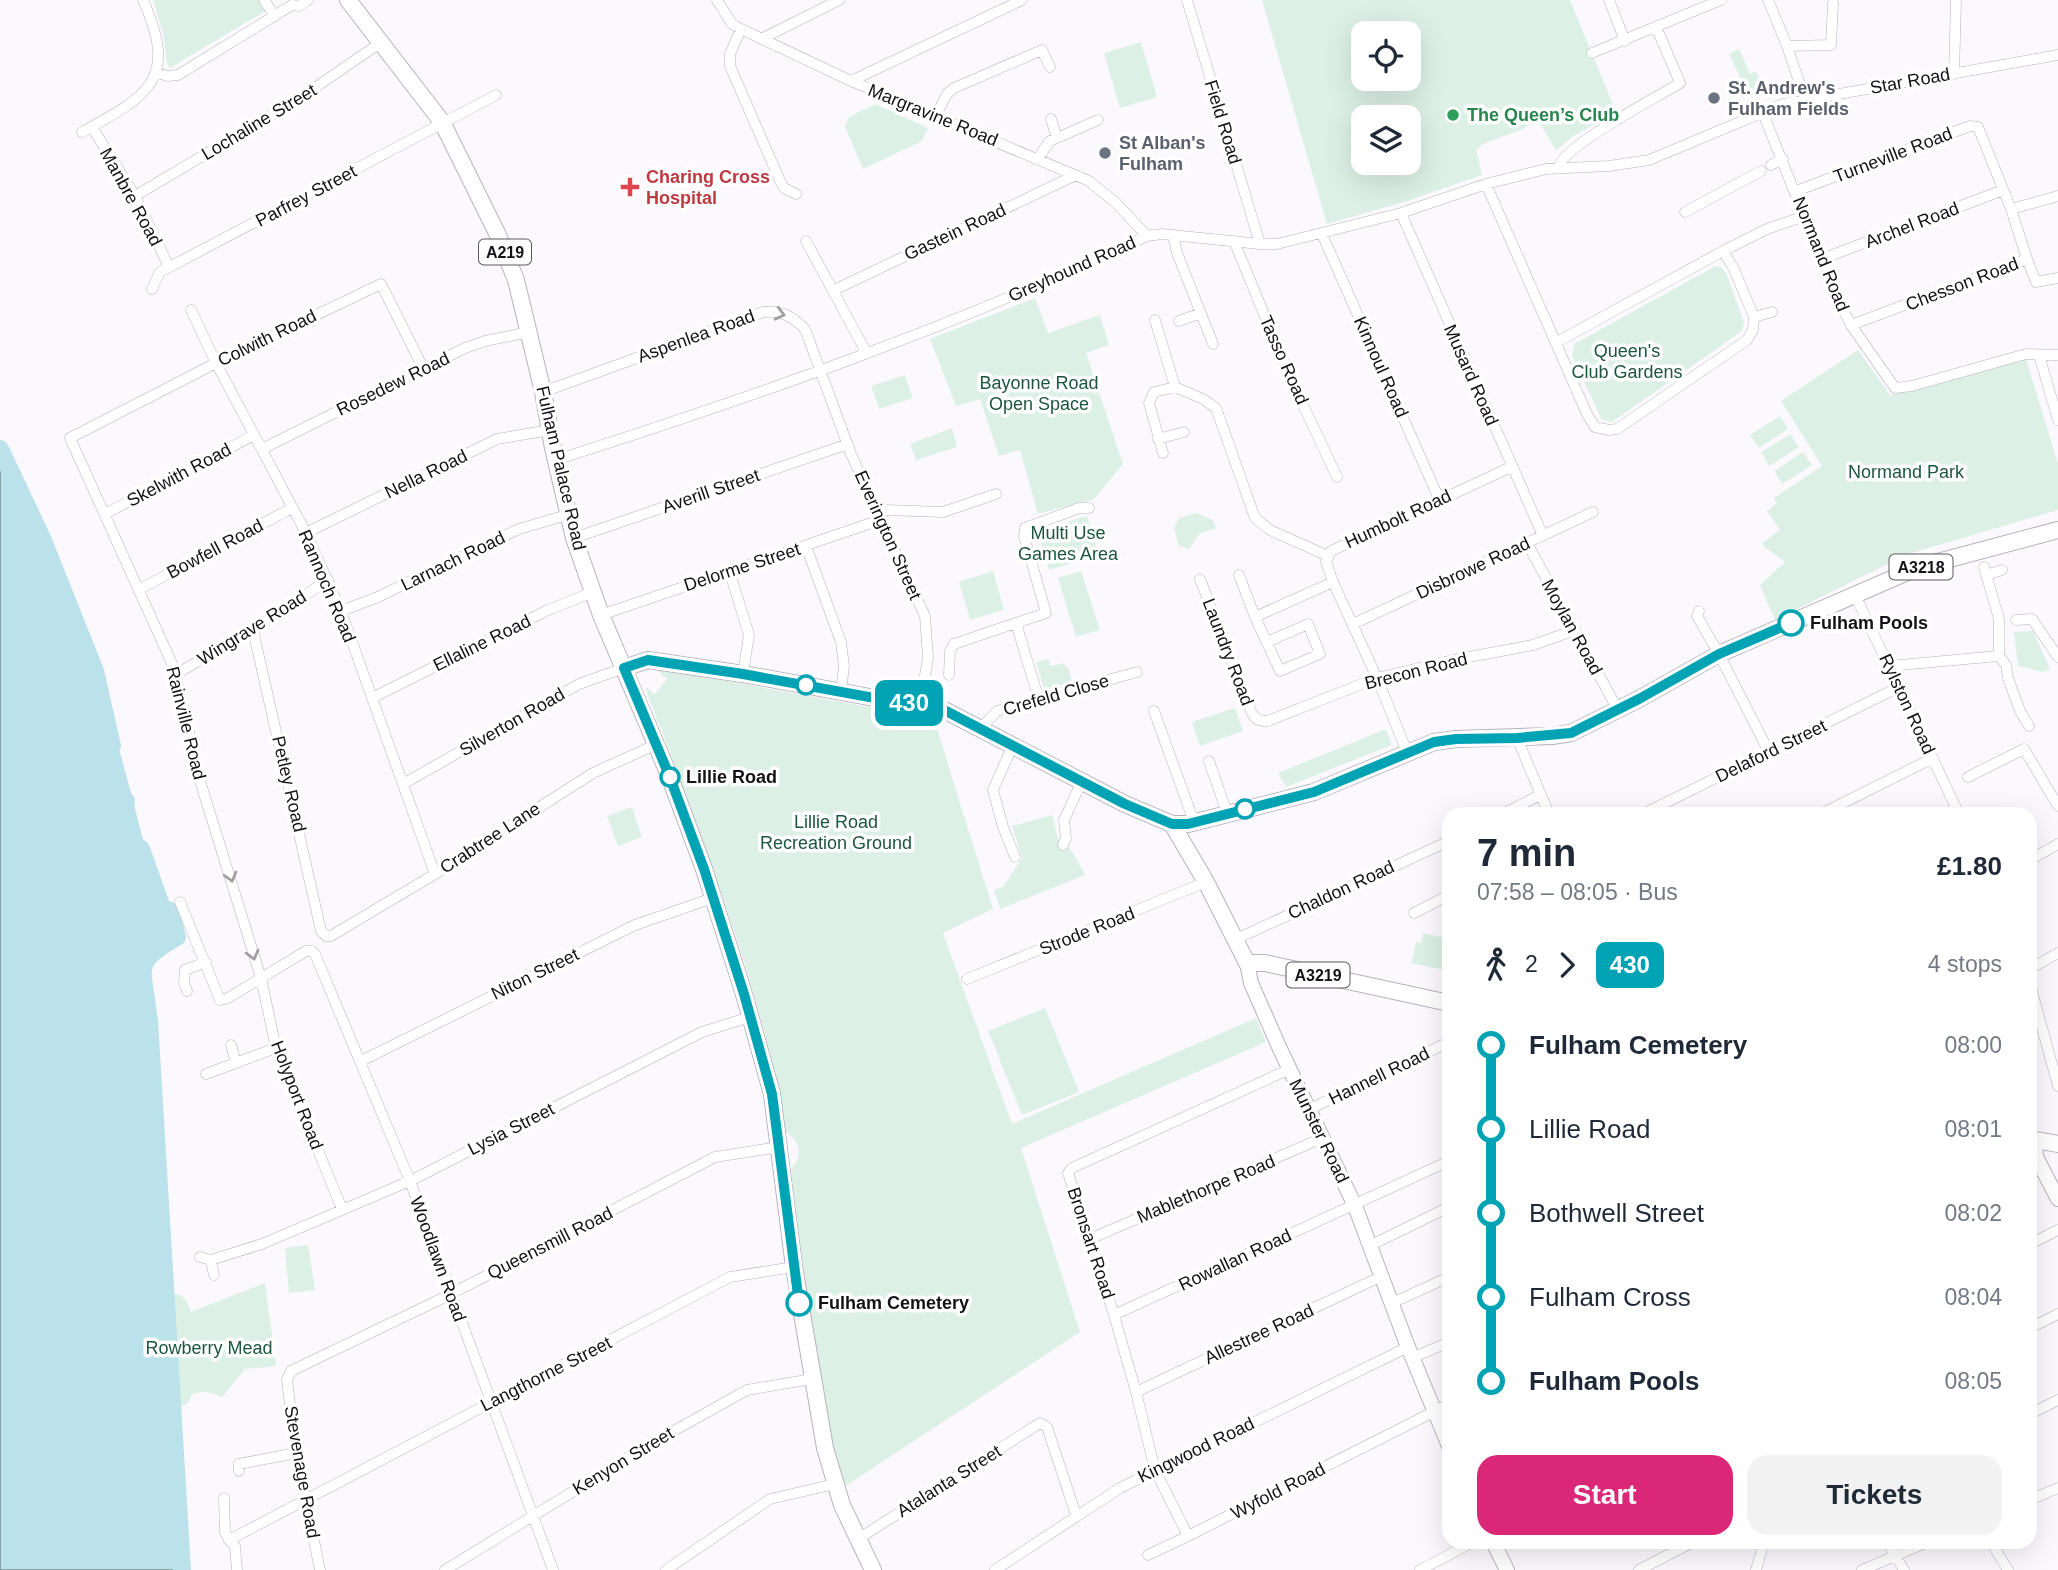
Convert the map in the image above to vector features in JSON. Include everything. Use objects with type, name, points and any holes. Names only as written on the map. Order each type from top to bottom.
[{"type":"main road","name":"Fulham Palace Road","points":[[348,0],[442,122],[497,233],[516,279],[543,391],[573,538],[601,615],[657,744],[713,898],[772,1094],[794,1267],[825,1448],[835,1484],[873,1570]]},
{"type":"main road","name":"A3218","points":[[624,668],[648,660],[743,674],[946,711],[1081,783],[1172,824],[1194,822],[1314,792],[1434,742],[1571,733],[1719,654],[1919,567],[2058,530]]},
{"type":"main road","name":"Munster Road","points":[[1172,824],[1206,882],[1247,963]]},
{"type":"main road","name":"A3219","points":[[1247,963],[1265,963],[1442,1001]]},
{"type":"main road","points":[[2037,1140],[2058,1144]]},
{"type":"street","points":[[143,0],[158,43],[157,73],[168,76],[178,75],[293,3],[299,6],[308,0]]},
{"type":"street","points":[[264,0],[275,16]]},
{"type":"street","name":"Margravine Road","points":[[717,0],[732,23],[761,39],[851,81],[1076,175],[1104,192],[1146,236]]},
{"type":"street","points":[[761,39],[839,0]]},
{"type":"street","points":[[851,81],[1022,0]]},
{"type":"street","name":"Field Road","points":[[1187,0],[1260,244]]},
{"type":"street","points":[[1609,0],[1625,41]]},
{"type":"street","points":[[1592,53],[1657,29],[1721,0]]},
{"type":"street","points":[[1768,0],[1805,99]]},
{"type":"street","points":[[1954,74],[1956,0]]},
{"type":"street","points":[[1787,46],[1831,45],[1833,3]]},
{"type":"street","points":[[741,29],[730,54],[730,66],[780,181],[784,188],[796,194]]},
{"type":"street","points":[[1559,167],[1560,160],[1578,144],[1679,83],[1657,29]]},
{"type":"street","name":"Lochaline Street","points":[[135,196],[300,98],[380,43]]},
{"type":"street","points":[[935,117],[947,94],[962,83],[1042,50],[1051,67]]},
{"type":"street","name":"Star Road","points":[[1762,111],[1805,99],[2058,55]]},
{"type":"street","name":"Manbre Road","points":[[157,73],[143,94],[87,130],[135,196],[169,267]]},
{"type":"street","name":"Parfrey Street","points":[[169,267],[496,95]]},
{"type":"street","name":"Greyhound Road","points":[[556,460],[924,332],[1011,297],[1146,236],[1173,235],[1277,244],[1401,214],[1486,184],[1546,169],[1609,166],[1648,160],[1762,111]]},
{"type":"street","name":"Normand Road","points":[[1762,111],[1837,298],[1851,326],[1895,388],[1912,386],[2026,354],[2039,355]]},
{"type":"street","points":[[1051,119],[1057,138]]},
{"type":"street","points":[[1038,158],[1046,145],[1057,138],[1098,120]]},
{"type":"street","name":"Turneville Road","points":[[1796,191],[1970,126],[1978,127],[2011,209],[2026,259]]},
{"type":"street","points":[[1771,165],[1783,159]]},
{"type":"street","points":[[1685,212],[1761,171]]},
{"type":"street","name":"Gastein Road","points":[[834,290],[1076,175]]},
{"type":"street","points":[[1486,184],[1595,427],[1617,429],[1747,340],[1753,330],[1755,317],[1723,251]]},
{"type":"street","name":"Archel Road","points":[[1822,259],[2003,190]]},
{"type":"street","points":[[2011,209],[2058,196]]},
{"type":"street","name":"Musard Road","points":[[1401,214],[1543,536]]},
{"type":"street","points":[[1557,342],[1723,251],[1768,229],[1805,216]]},
{"type":"street","name":"Kinnoul Road","points":[[1322,234],[1439,499]]},
{"type":"street","points":[[1173,235],[1177,253],[1213,344]]},
{"type":"street","name":"Tasso Road","points":[[1234,241],[1289,376],[1338,477]]},
{"type":"street","points":[[806,242],[866,352]]},
{"type":"street","name":"Chesson Road","points":[[1851,326],[2026,259],[2036,282],[2058,278]]},
{"type":"street","points":[[152,289],[160,272],[169,267]]},
{"type":"street","name":"Colwith Road","points":[[70,438],[216,363],[381,284],[423,368]]},
{"type":"street","name":"Rannoch Road","points":[[191,310],[328,580],[435,874]]},
{"type":"street","name":"Aspenlea Road","points":[[543,391],[763,312],[773,311],[786,314],[805,329],[820,369]]},
{"type":"street","points":[[1755,317],[1772,312]]},
{"type":"street","points":[[1179,321],[1201,313]]},
{"type":"street","points":[[1156,320],[1175,387]]},
{"type":"street","name":"Rosedew Road","points":[[262,449],[423,368],[485,341],[530,332]]},
{"type":"street","points":[[2058,355],[2039,355],[2058,420]]},
{"type":"street","name":"Everington Street","points":[[820,369],[848,444],[925,617],[928,658],[920,705]]},
{"type":"street","points":[[1163,453],[1149,408],[1150,398],[1154,393],[1175,387],[1216,408],[1253,514],[1260,524],[1328,556]]},
{"type":"street","name":"Nella Road","points":[[306,533],[497,439],[550,430]]},
{"type":"street","points":[[1158,439],[1184,432]]},
{"type":"street","name":"Skelwith Road","points":[[105,514],[254,435]]},
{"type":"street","name":"Rainville Road","points":[[70,438],[176,674],[201,784],[261,978]]},
{"type":"street","name":"Averill Street","points":[[573,538],[848,444]]},
{"type":"street","name":"Humbolt Road","points":[[1407,752],[1333,582],[1326,562],[1328,556],[1331,551],[1511,467]]},
{"type":"street","name":"Delorme Street","points":[[601,615],[806,546],[881,516],[885,510],[943,512],[996,494]]},
{"type":"street","name":"Bowfell Road","points":[[138,590],[292,508]]},
{"type":"street","points":[[948,675],[950,651],[954,644],[1046,613],[1024,536],[1025,528],[1079,508],[1089,508]]},
{"type":"street","name":"Disbrowe Road","points":[[1353,624],[1593,513]]},
{"type":"street","name":"Larnach Road","points":[[341,611],[378,597],[519,529],[567,515]]},
{"type":"street","name":"Moylan Road","points":[[1527,543],[1618,710]]},
{"type":"street","points":[[806,546],[841,642],[844,666],[841,691]]},
{"type":"street","points":[[729,570],[748,635],[743,674]]},
{"type":"street","points":[[2002,570],[1985,571],[1999,619],[1999,656],[2006,665],[2016,700],[2029,726]]},
{"type":"street","points":[[1239,575],[1280,671],[1320,654],[1308,624],[1268,642]]},
{"type":"street","name":"Laundry Road","points":[[1200,579],[1254,718],[1260,722]]},
{"type":"street","name":"Wingrave Road","points":[[176,674],[253,630],[328,580]]},
{"type":"street","points":[[1255,617],[1333,582]]},
{"type":"street","name":"Ellaline Road","points":[[372,698],[548,610],[593,592]]},
{"type":"street","name":"Rylston Road","points":[[1855,595],[1956,807]]},
{"type":"street","points":[[1699,611],[1697,616],[1769,752]]},
{"type":"street","points":[[2016,620],[2032,619],[2058,657]]},
{"type":"street","points":[[1016,624],[1039,700]]},
{"type":"street","name":"Petley Road","points":[[253,630],[321,931],[326,936]]},
{"type":"street","name":"Brecon Road","points":[[1260,722],[1314,704],[1377,678],[1534,645],[1575,630]]},
{"type":"street","points":[[1889,666],[1999,656]]},
{"type":"street","name":"Silverton Road","points":[[403,783],[579,684],[624,668]]},
{"type":"street","name":"Crefeld Close","points":[[981,728],[997,711],[1137,672]]},
{"type":"street","name":"Delaford Street","points":[[1657,807],[1899,687]]},
{"type":"street","points":[[1154,711],[1194,822]]},
{"type":"street","points":[[1517,738],[1546,807]]},
{"type":"street","name":"Crabtree Lane","points":[[326,936],[331,936],[435,874],[584,779],[657,744]]},
{"type":"street","points":[[1013,746],[993,790],[996,807],[1015,858]]},
{"type":"street","points":[[1968,777],[2024,749],[2058,806]]},
{"type":"street","points":[[1835,807],[1933,758]]},
{"type":"street","points":[[1209,761],[1227,813]]},
{"type":"street","points":[[1063,845],[1066,838],[1064,820],[1081,783]]},
{"type":"street","points":[[1517,807],[1540,795]]},
{"type":"street","name":"Chaldon Road","points":[[1234,940],[1442,844]]},
{"type":"street","points":[[2037,856],[2058,844]]},
{"type":"street","name":"Strode Road","points":[[967,979],[1206,882]]},
{"type":"street","name":"Niton Street","points":[[361,1061],[635,925],[713,898]]},
{"type":"street","points":[[1414,913],[1442,899]]},
{"type":"street","points":[[180,902],[220,1000],[261,978]]},
{"type":"street","name":"Woodlawn Road","points":[[261,978],[306,951],[314,952],[410,1181],[553,1570]]},
{"type":"street","points":[[2037,965],[2058,953]]},
{"type":"street","points":[[187,991],[184,983],[185,970],[206,962]]},
{"type":"street","name":"Munster Road","points":[[1247,963],[1251,983],[1355,1206],[1442,1430]]},
{"type":"street","name":"Holyport Road","points":[[261,978],[276,1048],[342,1209]]},
{"type":"street","name":"Lysia Street","points":[[211,1261],[270,1241],[410,1181],[702,1032],[750,1017]]},
{"type":"street","points":[[2037,1026],[2058,1086]]},
{"type":"street","points":[[231,1045],[236,1063]]},
{"type":"street","name":"Hannell Road","points":[[1308,1110],[1442,1045]]},
{"type":"street","points":[[206,1074],[276,1048]]},
{"type":"street","name":"Bronsart Road","points":[[1155,1470],[1114,1315],[1068,1173],[1072,1168],[1290,1069]]},
{"type":"street","name":"Mablethorpe Road","points":[[1090,1239],[1322,1139]]},
{"type":"street","name":"Queensmill Road","points":[[289,1374],[295,1368],[450,1294],[715,1157],[779,1147]]},
{"type":"street","name":"Rowallan Road","points":[[1114,1315],[1442,1164]]},
{"type":"street","points":[[2037,1165],[2058,1199]]},
{"type":"street","points":[[1371,1245],[1442,1210]]},
{"type":"street","points":[[2037,1240],[2058,1230]]},
{"type":"street","points":[[200,1257],[211,1261],[214,1275]]},
{"type":"street","name":"Langthorne Street","points":[[229,1540],[730,1277],[794,1267]]},
{"type":"street","name":"Allestree Road","points":[[1136,1392],[1382,1276]]},
{"type":"street","points":[[1392,1303],[1442,1280]]},
{"type":"street","points":[[2037,1324],[2058,1314]]},
{"type":"street","name":"Kingwood Road","points":[[995,1570],[1076,1516],[1155,1470],[1410,1353],[1442,1344]]},
{"type":"street","name":"Stevenage Road","points":[[289,1374],[287,1380],[296,1453],[320,1570]]},
{"type":"street","name":"Kenyon Street","points":[[445,1570],[652,1443],[747,1390],[812,1379]]},
{"type":"street","points":[[2037,1410],[2058,1400]]},
{"type":"street","name":"Wyfold Road","points":[[1148,1555],[1442,1408]]},
{"type":"street","name":"Atalanta Street","points":[[858,1539],[1040,1423],[1047,1427],[1076,1516]]},
{"type":"street","points":[[236,1464],[296,1453]]},
{"type":"street","points":[[1155,1470],[1188,1536]]},
{"type":"street","points":[[666,1570],[770,1499],[835,1484]]},
{"type":"street","points":[[2037,1497],[2058,1489]]},
{"type":"street","points":[[223,1498],[225,1532],[235,1546],[237,1570]]},
{"type":"street","points":[[1420,1570],[1460,1549]]},
{"type":"street","points":[[1496,1549],[1507,1570]]},
{"type":"street","points":[[1639,1570],[1680,1549]]},
{"type":"street","points":[[1756,1570],[1762,1549]]},
{"type":"street","points":[[1890,1549],[1904,1570]]},
{"type":"street","points":[[1862,1570],[1909,1549]]},
{"type":"street","points":[[1995,1549],[2008,1570]]},
{"type":"green space","points":[[153,0],[261,0],[267,10],[170,68]]},
{"type":"green space","name":"The Queen’s Club","points":[[1262,0],[1570,0],[1616,112],[1572,137],[1556,151],[1537,118],[1523,129],[1483,144],[1476,150],[1482,175],[1404,202],[1327,224]]},
{"type":"green space","points":[[1141,42],[1157,97],[1120,108],[1104,53]]},
{"type":"green space","points":[[1739,49],[1750,74],[1755,71],[1764,85],[1759,98],[1753,97],[1751,100],[1729,54]]},
{"type":"green space","points":[[875,104],[928,128],[922,141],[863,169],[845,127],[849,117]]},
{"type":"green space","name":"Queen's Club Gardens","points":[[1716,266],[1726,273],[1744,322],[1742,331],[1612,422],[1602,420],[1572,356],[1574,344]]},
{"type":"green space","name":"Bayonne Road Open Space","points":[[1035,298],[1048,333],[1100,315],[1109,345],[1086,353],[1123,464],[1094,499],[1038,514],[1020,450],[999,456],[980,399],[956,406],[930,339]]},
{"type":"green space","name":"Normand Park","points":[[1858,350],[1890,395],[2026,359],[2058,464],[2058,510],[1908,554],[1775,620],[1760,585],[1785,562],[1761,544],[1780,530],[1767,511],[1777,503],[1774,498],[1822,466],[1781,401]]},
{"type":"green space","points":[[905,375],[913,398],[879,409],[871,386]]},
{"type":"green space","points":[[1780,416],[1788,429],[1759,448],[1750,435]]},
{"type":"green space","points":[[952,428],[957,447],[916,460],[910,444]]},
{"type":"green space","points":[[1790,434],[1799,447],[1769,466],[1761,452]]},
{"type":"green space","points":[[1803,452],[1812,465],[1782,484],[1774,471]]},
{"type":"green space","points":[[1195,513],[1213,520],[1216,528],[1200,533],[1189,549],[1179,546],[1174,528],[1179,518]]},
{"type":"green space","name":"Multi Use Games Area","points":[[1087,516],[1099,555],[1049,570],[1037,531]]},
{"type":"green space","points":[[993,571],[1004,610],[970,620],[959,582]]},
{"type":"green space","points":[[1081,571],[1100,630],[1076,637],[1058,578]]},
{"type":"green space","points":[[2033,631],[2050,669],[2043,672],[2018,666],[2014,632]]},
{"type":"green space","points":[[1048,659],[1051,666],[1063,663],[1069,669],[1072,683],[1044,689],[1036,662]]},
{"type":"green space","name":"Fulham Cemetery","points":[[657,670],[934,719],[993,909],[943,933],[1012,1124],[1256,1018],[1266,1042],[1021,1148],[1080,1332],[844,1487],[817,1370],[805,1289],[791,1169],[799,1154],[797,1144],[785,1132],[769,1051],[736,936],[648,696],[646,687],[655,694],[667,679]]},
{"type":"green space","points":[[1235,708],[1243,731],[1200,746],[1192,722]]},
{"type":"green space","points":[[1386,729],[1392,745],[1286,787],[1278,773]]},
{"type":"green space","points":[[632,807],[642,837],[618,846],[607,816]]},
{"type":"green space","points":[[1052,815],[1058,839],[1072,851],[1085,875],[1000,909],[994,890],[1003,887],[1022,858],[1012,826]]},
{"type":"green space","points":[[1423,933],[1442,937],[1442,970],[1411,963],[1416,942],[1421,943]]},
{"type":"green space","points":[[1045,1008],[1079,1092],[1022,1115],[988,1031]]},
{"type":"green space","points":[[308,1245],[315,1290],[289,1293],[285,1248]]},
{"type":"green space","name":"Rowberry Mead","points":[[265,1283],[276,1366],[245,1369],[222,1397],[203,1392],[191,1395],[189,1402],[183,1405],[178,1406],[178,1400],[170,1402],[166,1294],[183,1297],[191,1312]]},
{"type":"water","points":[[0,449],[42,538],[95,671],[112,746],[110,747],[136,848],[141,849],[162,908],[170,911],[177,937],[151,953],[143,970],[157,1136],[182,1570],[0,1570]]},
{"type":"waterway","points":[[0,449],[42,538],[95,671],[112,746],[109,746],[126,801],[136,848],[141,849],[162,908],[170,911],[177,937],[152,953],[143,968],[148,1015]]},
{"type":"waterway","points":[[131,1020],[149,1020],[182,1570]]},
{"type":"bus line","name":"430","points":[[799,1303],[772,1094],[744,994],[704,869],[657,744],[624,668],[648,660],[743,674],[946,711],[1125,804],[1172,824],[1188,824],[1314,792],[1434,742],[1571,733],[1719,654],[1791,623]]},
{"type":"place","name":"St. Andrew's Fulham Fields","points":[[1714,98]]},
{"type":"place","name":"The Queen’s Club","points":[[1453,115]]},
{"type":"place","name":"St Alban's Fulham","points":[[1105,153]]},
{"type":"place","name":"Charing Cross Hospital","points":[[630,187]]},
{"type":"place","name":"Fulham Pools","points":[[1791,623]]},
{"type":"place","name":"Lillie Road","points":[[670,777]]},
{"type":"place","name":"Fulham Cemetery","points":[[799,1303]]},
{"type":"park label","name":"Lillie Road Recreation Ground","points":[[836,832]]}]
